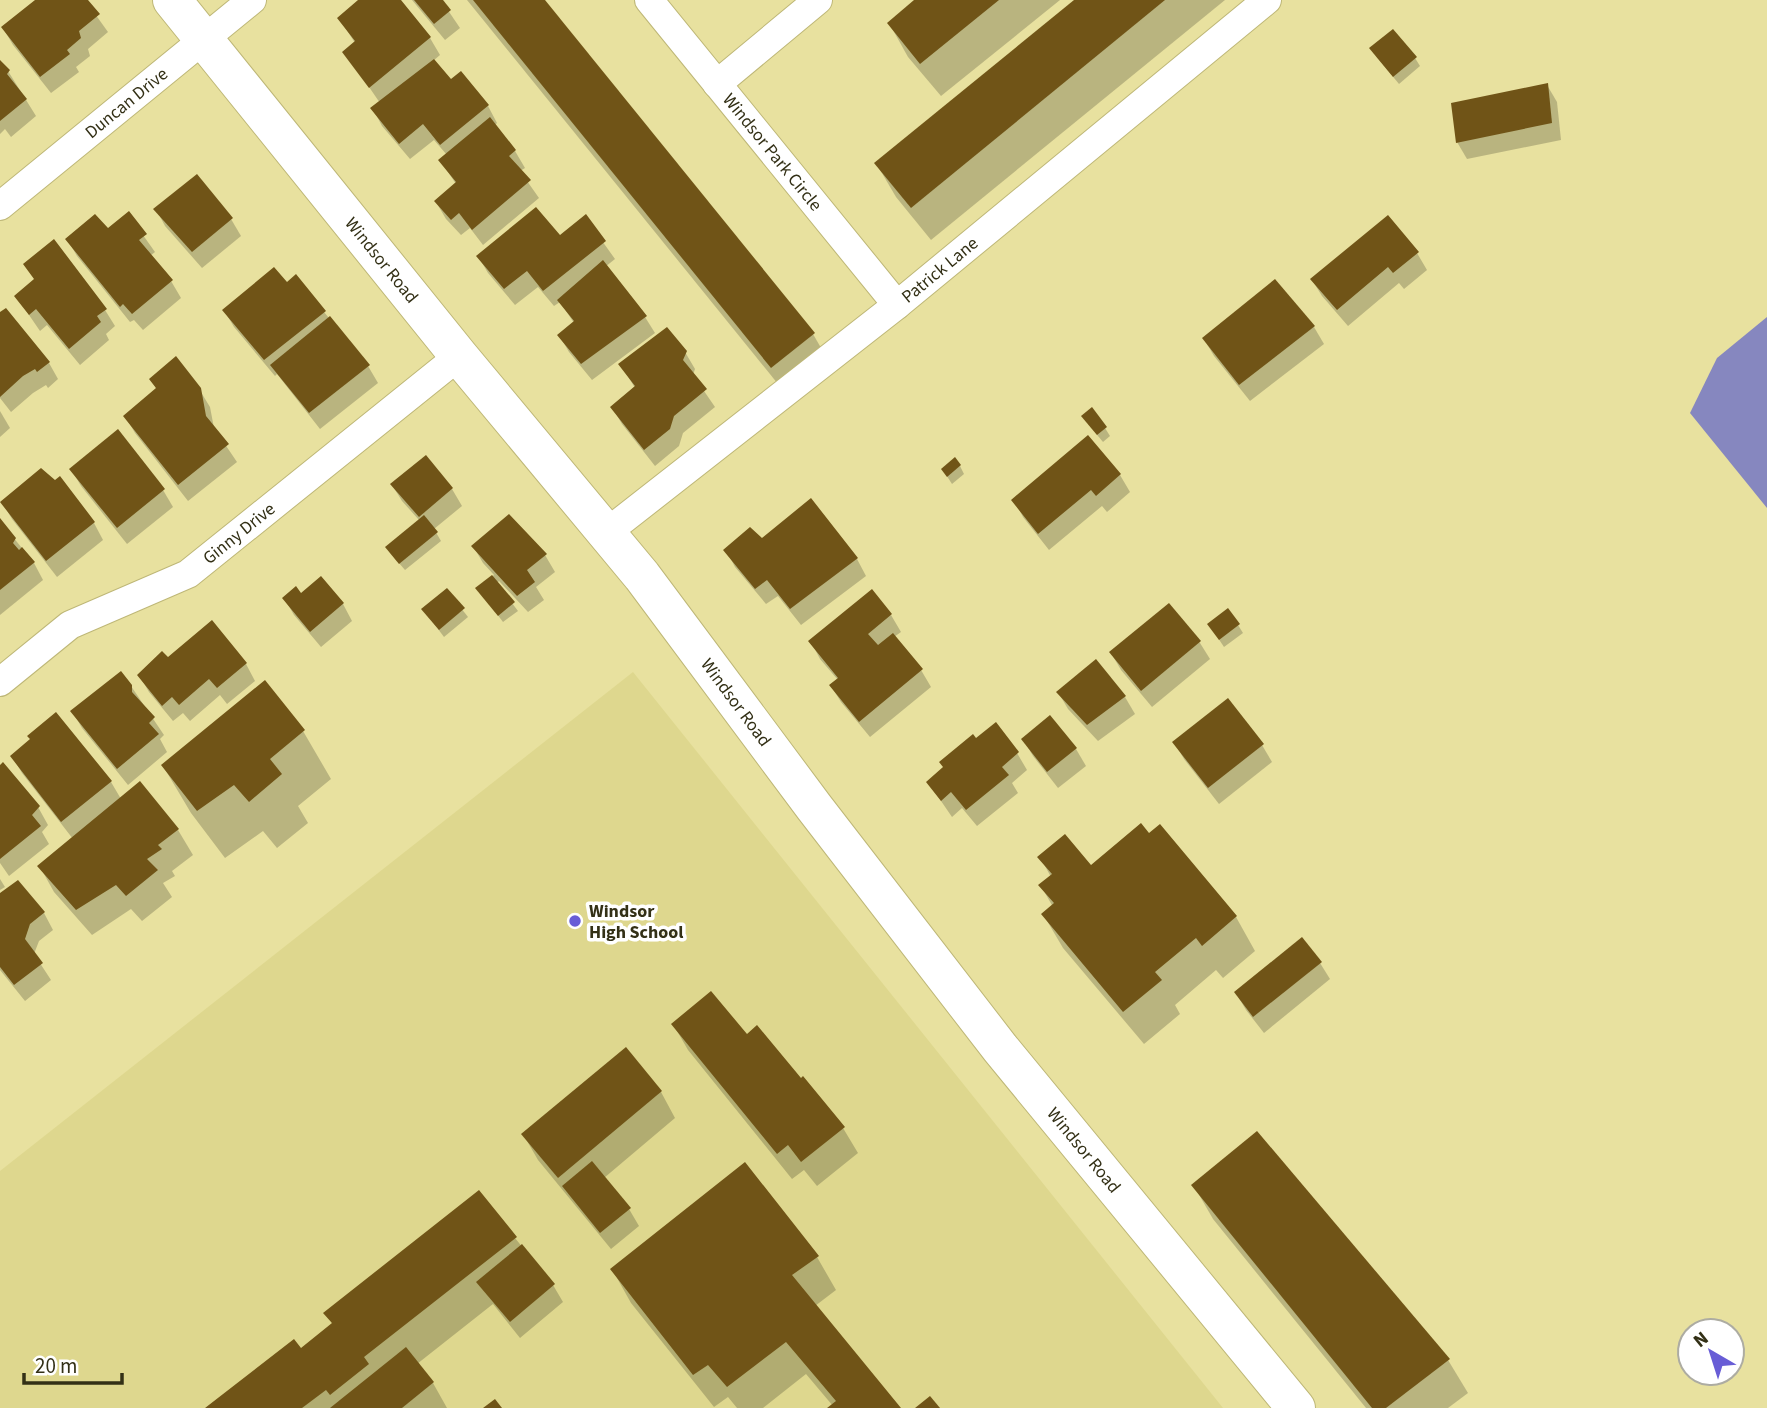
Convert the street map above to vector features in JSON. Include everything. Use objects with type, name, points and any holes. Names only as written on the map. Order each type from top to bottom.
[{"type":"main road","name":"Windsor Road","points":[[172,0],[459,356],[606,533],[1000,1048],[1296,1408]]},
{"type":"street","name":"Duncan Drive","points":[[0,206],[252,0]]},
{"type":"street","name":"Windsor Park Circle","points":[[649,0],[897,305]]},
{"type":"street","points":[[717,84],[818,0]]},
{"type":"street","name":"Patrick Lane","points":[[606,533],[897,305],[1267,0]]},
{"type":"street","name":"Ginny Drive","points":[[0,682],[70,625],[188,574],[459,356]]},
{"type":"shaded area","name":"Windsor High School","points":[[633,672],[1223,1408],[0,1408],[0,1171]]},
{"type":"water","points":[[1767,317],[1767,508],[1690,413],[1717,358]]},
{"type":"building","points":[[35,0],[88,0],[100,14],[79,31],[81,38],[67,50],[70,54],[40,77],[1,27]]},
{"type":"building","points":[[358,0],[401,0],[431,37],[369,88],[342,52],[355,41],[337,18]]},
{"type":"building","points":[[414,0],[443,0],[451,10],[434,24]]},
{"type":"building","points":[[473,0],[545,0],[815,333],[771,368]]},
{"type":"building","points":[[914,0],[999,0],[920,64],[887,23]]},
{"type":"building","points":[[1074,0],[1165,0],[911,208],[874,163]]},
{"type":"building","points":[[1393,29],[1417,57],[1393,77],[1369,48]]},
{"type":"building","points":[[434,59],[451,79],[461,71],[489,105],[440,145],[423,124],[399,144],[370,108]]},
{"type":"building","points":[[0,60],[10,70],[7,74],[27,99],[0,121]]},
{"type":"building","points":[[1548,83],[1552,123],[1456,143],[1451,103]]},
{"type":"building","points":[[490,117],[516,150],[509,156],[531,180],[472,230],[459,213],[451,220],[434,201],[456,182],[438,160]]},
{"type":"building","points":[[197,174],[233,218],[192,252],[153,209]]},
{"type":"building","points":[[536,207],[560,235],[586,214],[606,241],[543,291],[527,271],[504,289],[476,256]]},
{"type":"building","points":[[129,211],[147,234],[139,240],[173,280],[132,314],[123,304],[120,307],[65,239],[95,214],[108,228]]},
{"type":"building","points":[[1388,215],[1419,252],[1393,273],[1388,267],[1337,310],[1310,279]]},
{"type":"building","points":[[54,239],[107,309],[97,316],[101,322],[69,349],[36,309],[29,315],[14,296],[34,279],[23,264]]},
{"type":"building","points":[[603,260],[647,316],[581,364],[557,335],[574,321],[557,300]]},
{"type":"building","points":[[274,267],[287,282],[296,274],[326,311],[264,360],[222,310]]},
{"type":"building","points":[[1275,279],[1315,326],[1239,385],[1202,338]]},
{"type":"building","points":[[6,308],[50,362],[37,372],[35,369],[23,376],[0,397],[0,312]]},
{"type":"building","points":[[330,316],[370,365],[309,413],[270,365]]},
{"type":"building","points":[[667,327],[687,351],[683,360],[707,389],[674,416],[670,429],[644,450],[610,407],[635,386],[618,364]]},
{"type":"building","points":[[176,356],[201,388],[206,416],[229,444],[178,485],[123,416],[156,388],[149,379]]},
{"type":"building","points":[[1092,407],[1107,427],[1097,435],[1081,416]]},
{"type":"building","points":[[118,429],[165,489],[117,528],[69,469]]},
{"type":"building","points":[[1088,435],[1121,474],[1096,496],[1091,490],[1038,534],[1011,500]]},
{"type":"building","points":[[426,455],[453,488],[419,517],[390,484]]},
{"type":"building","points":[[955,457],[961,465],[947,477],[941,469]]},
{"type":"building","points":[[41,468],[55,480],[60,476],[95,522],[46,561],[0,502]]},
{"type":"building","points":[[811,498],[858,558],[790,609],[767,580],[755,589],[723,550],[750,527],[762,538]]},
{"type":"building","points":[[509,514],[547,554],[527,570],[535,582],[517,596],[471,546]]},
{"type":"building","points":[[424,515],[438,532],[399,564],[385,547]]},
{"type":"building","points":[[0,518],[16,538],[13,543],[19,550],[22,547],[35,562],[0,590]]},
{"type":"building","points":[[492,575],[515,602],[498,616],[475,588]]},
{"type":"building","points":[[321,576],[344,603],[310,632],[282,598],[296,586],[301,593]]},
{"type":"building","points":[[447,588],[465,608],[439,630],[421,609]]},
{"type":"building","points":[[872,589],[892,614],[868,634],[878,645],[893,633],[923,669],[859,722],[829,685],[838,678],[808,641]]},
{"type":"building","points":[[1169,603],[1201,641],[1141,691],[1109,652]]},
{"type":"building","points":[[1228,608],[1240,624],[1219,640],[1207,624]]},
{"type":"building","points":[[212,620],[247,663],[217,688],[209,679],[179,705],[172,697],[162,706],[137,675],[162,651],[168,657]]},
{"type":"building","points":[[1096,659],[1126,696],[1087,725],[1056,692]]},
{"type":"building","points":[[121,671],[132,685],[132,692],[155,717],[149,723],[159,734],[117,769],[70,711]]},
{"type":"building","points":[[265,680],[305,730],[270,759],[282,774],[249,802],[234,785],[197,811],[161,765]]},
{"type":"building","points":[[1228,698],[1264,744],[1208,788],[1172,742]]},
{"type":"building","points":[[56,712],[112,781],[61,822],[10,756],[30,739],[27,736]]},
{"type":"building","points":[[1050,715],[1077,748],[1047,772],[1021,739]]},
{"type":"building","points":[[996,722],[1019,752],[1002,767],[1009,775],[966,810],[951,792],[941,801],[926,782],[943,767],[939,762],[973,734],[976,738]]},
{"type":"building","points":[[3,762],[40,806],[32,815],[41,826],[0,859],[0,765]]},
{"type":"building","points":[[140,781],[179,829],[158,845],[162,849],[147,859],[158,870],[126,896],[116,885],[76,910],[37,866]]},
{"type":"building","points":[[1141,823],[1149,833],[1160,824],[1237,916],[1202,946],[1196,938],[1155,972],[1162,980],[1123,1012],[1041,914],[1054,903],[1038,885],[1052,874],[1037,857],[1065,834],[1091,865]]},
{"type":"building","points":[[18,880],[45,912],[30,924],[25,939],[43,963],[14,985],[0,967],[0,893]]},
{"type":"building","points":[[1302,937],[1322,962],[1253,1017],[1234,992]]},
{"type":"building","points":[[711,991],[747,1034],[757,1025],[845,1127],[801,1162],[788,1145],[777,1154],[671,1024]]},
{"type":"building","points":[[626,1047],[662,1091],[558,1178],[521,1134]]},
{"type":"building","points":[[1257,1131],[1450,1359],[1386,1408],[1372,1408],[1191,1185]]},
{"type":"building","points":[[592,1161],[631,1208],[600,1233],[562,1186]]},
{"type":"building","points":[[745,1162],[819,1256],[792,1275],[901,1408],[827,1408],[836,1401],[786,1342],[727,1387],[708,1365],[693,1375],[610,1269]]},
{"type":"building","points":[[479,1190],[517,1237],[364,1357],[369,1364],[330,1395],[326,1390],[302,1408],[205,1408],[294,1339],[301,1348],[332,1323],[323,1313]]},
{"type":"building","points":[[522,1244],[555,1284],[510,1322],[476,1282]]},
{"type":"building","points":[[406,1347],[434,1382],[402,1408],[330,1408]]},
{"type":"building","points":[[930,1396],[940,1408],[915,1408]]},
{"type":"building","points":[[495,1399],[502,1408],[483,1408]]},
{"type":"place","name":"Windsor High School","points":[[575,921]]}]
